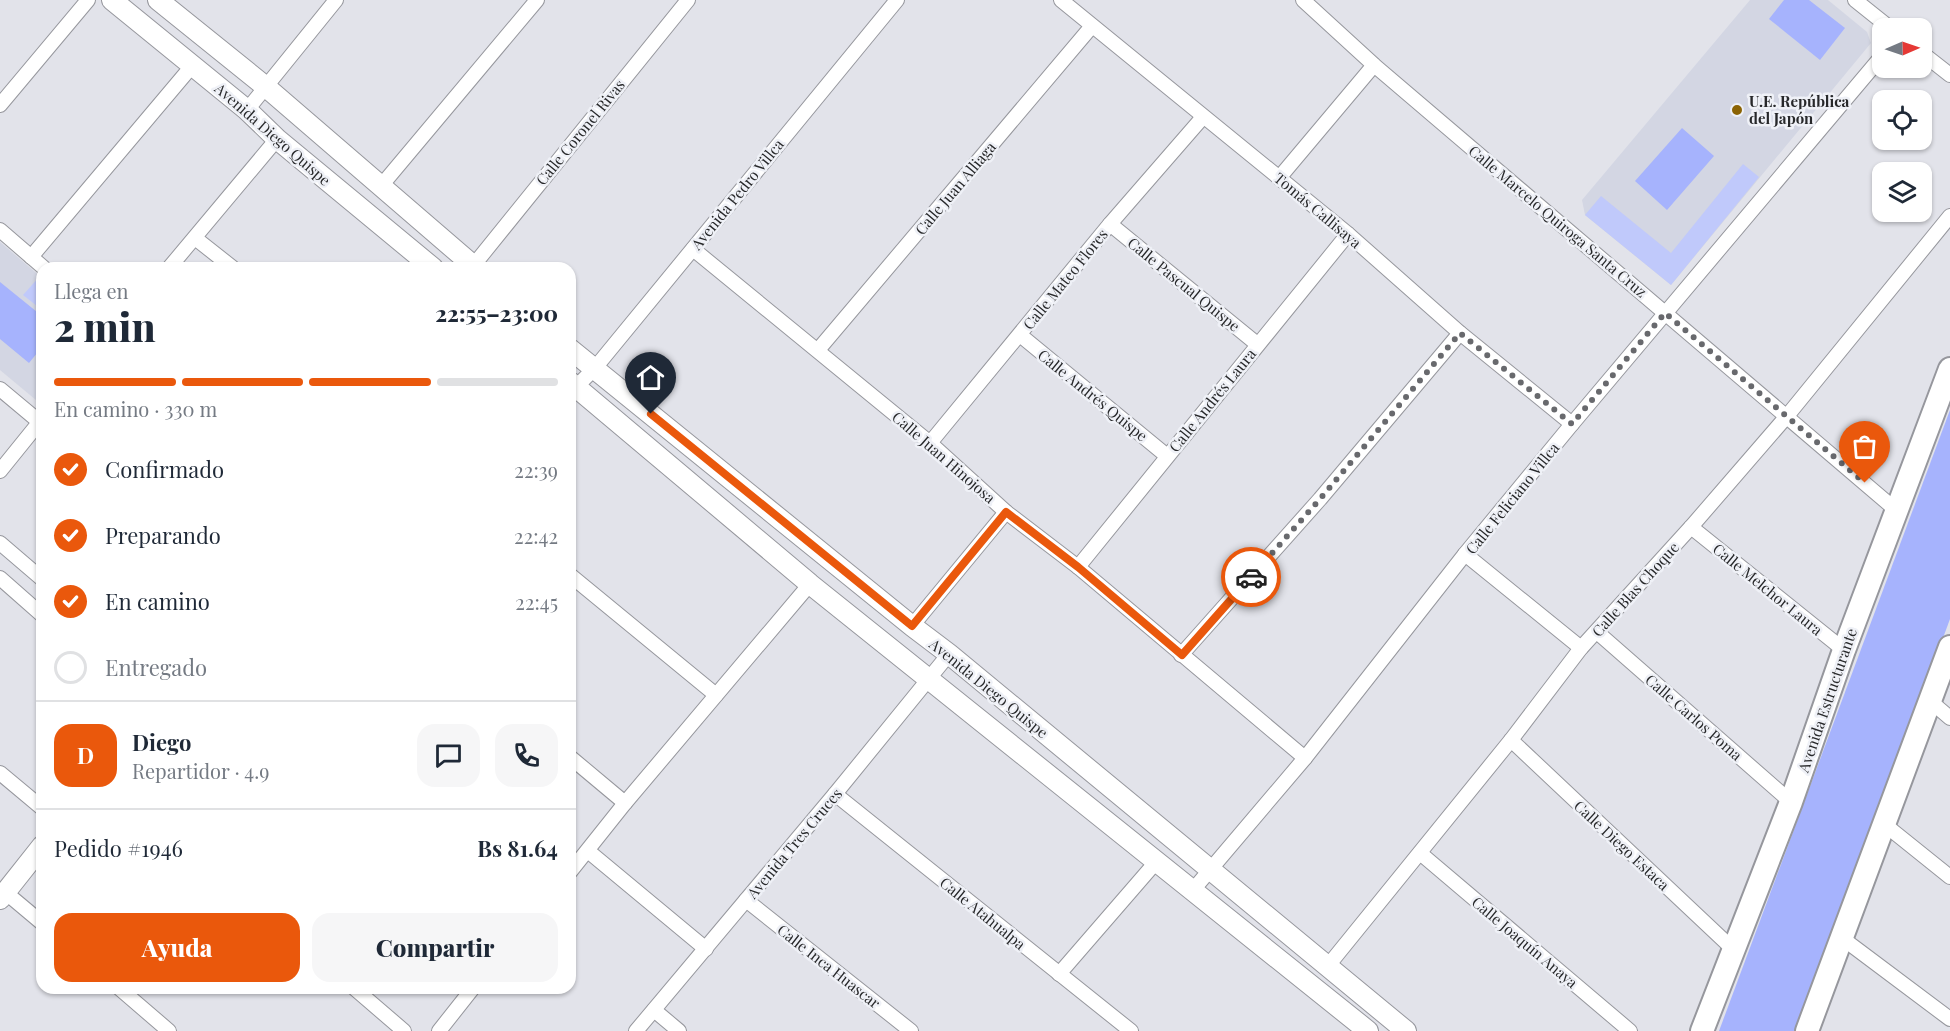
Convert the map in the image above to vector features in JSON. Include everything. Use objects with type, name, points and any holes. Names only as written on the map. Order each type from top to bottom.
[{"type":"main road","name":"Avenida Estructurante","points":[[1702,1031],[1791,802],[1844,650],[1950,369]]},
{"type":"main road","points":[[1807,1031],[1950,647]]},
{"type":"street","points":[[0,105],[88,0]]},
{"type":"street","name":"Avenida Diego Quispe","points":[[112,0],[247,110],[277,139],[426,262]]},
{"type":"street","name":"Avenida Diego Quispe","points":[[158,0],[266,87],[468,262]]},
{"type":"street","points":[[247,110],[336,0]]},
{"type":"street","points":[[381,186],[537,0]]},
{"type":"street","name":"Calle Coronel Rivas","points":[[478,262],[688,0]]},
{"type":"street","name":"Avenida Pedro Villca","points":[[576,382],[595,368],[897,0]]},
{"type":"street","name":"Tomás Callisaya","points":[[1061,0],[1348,234],[1460,333],[1572,424]]},
{"type":"street","points":[[1855,0],[1878,18]]},
{"type":"street","name":"Calle Marcelo Quiroga Santa Cruz","points":[[1306,1],[1374,65],[1896,510]]},
{"type":"street","name":"Calle Juan Alliaga","points":[[818,350],[1092,26]]},
{"type":"street","points":[[1932,61],[1950,75]]},
{"type":"street","points":[[1279,178],[1374,65]]},
{"type":"street","points":[[31,257],[192,66]]},
{"type":"street","name":"Calle Feliciano Villca","points":[[1193,890],[1305,758],[1465,554],[1572,424],[1872,68]]},
{"type":"street","name":"Calle Mateo Flores","points":[[930,443],[1110,224],[1203,117]]},
{"type":"street","points":[[174,262],[277,139]]},
{"type":"street","name":"Calle Blas Choque","points":[[1327,967],[1511,740],[1581,648],[1691,527],[1787,416],[1950,216]]},
{"type":"street","name":"Calle Pascual Quispe","points":[[1110,224],[1257,344]]},
{"type":"street","points":[[0,230],[37,262]]},
{"type":"street","name":"Calle Andrés Laura","points":[[1078,567],[1348,234]]},
{"type":"street","points":[[195,238],[225,262]]},
{"type":"street","name":"Calle Juan Hinojosa","points":[[693,249],[930,443],[1006,512],[1078,567],[1305,758]]},
{"type":"street","points":[[1182,655],[1320,499],[1460,333]]},
{"type":"street","name":"Calle Andrés Quispe","points":[[1020,335],[1167,456]]},
{"type":"street","name":"Avenida Diego Quispe","points":[[576,354],[949,654],[1406,1031]]},
{"type":"street","name":"Avenida Diego Quispe","points":[[576,387],[810,584],[1368,1031]]},
{"type":"street","points":[[0,389],[36,417]]},
{"type":"street","points":[[0,471],[36,427]]},
{"type":"street","points":[[912,626],[1006,512]]},
{"type":"street","name":"Calle Melchor Laura","points":[[1691,527],[1844,650]]},
{"type":"street","points":[[0,543],[36,574]]},
{"type":"street","points":[[1465,554],[1581,648]]},
{"type":"street","points":[[0,578],[36,610]]},
{"type":"street","points":[[576,580],[716,695]]},
{"type":"street","points":[[576,865],[625,803],[810,584]]},
{"type":"street","name":"Calle Carlos Poma","points":[[1597,632],[1791,802]]},
{"type":"street","name":"Avenida Tres Cruces","points":[[636,1031],[949,654]]},
{"type":"street","points":[[1929,700],[1950,718]]},
{"type":"street","name":"Calle Diego Estaca","points":[[1511,740],[1734,950]]},
{"type":"street","points":[[576,762],[625,803]]},
{"type":"street","points":[[0,773],[36,803]]},
{"type":"street","name":"Calle Atahualpa","points":[[835,794],[1131,1031]]},
{"type":"street","points":[[1884,824],[1950,877]]},
{"type":"street","points":[[588,851],[706,949]]},
{"type":"street","name":"Calle Joaquín Anaya","points":[[1420,853],[1630,1031]]},
{"type":"street","points":[[36,854],[3,896],[36,919]]},
{"type":"street","points":[[1059,974],[1156,862]]},
{"type":"street","name":"Calle Inca Huascar","points":[[746,900],[911,1031]]},
{"type":"street","points":[[1842,938],[1950,1019]]},
{"type":"street","points":[[126,994],[169,1031]]},
{"type":"street","points":[[361,994],[404,1031]]},
{"type":"street","points":[[439,1031],[468,994]]},
{"type":"street","points":[[654,1010],[679,1031]]},
{"type":"shaded area","name":"U.E. República del Japón","points":[[1750,0],[1828,0],[1867,32],[1871,43],[1671,285],[1585,215],[1582,200]]},
{"type":"shaded area","points":[[1784,0],[1809,0],[1845,28],[1820,60],[1769,19]]},
{"type":"shaded area","points":[[1682,128],[1714,156],[1667,210],[1635,181]]},
{"type":"shaded area","points":[[0,242],[36,273],[36,400],[0,370]]},
{"type":"shaded area","points":[[0,282],[36,311],[36,354],[29,363],[0,339]]},
{"type":"shaded area","points":[[1950,410],[1950,619],[1798,1031],[1719,1031]]},
{"type":"building","points":[[1743,164],[1759,177],[1671,285],[1585,215],[1601,196],[1671,253]]},
{"type":"building","points":[[36,280],[36,305],[23,295]]},
{"type":"way so far","points":[[1251,577],[1460,333],[1572,424],[1665,313],[1865,483]]},
{"type":"place","name":"U.E. República del Japón","points":[[1737,110]]},
{"type":"route","points":[[651,414],[912,626],[1006,512],[1078,567],[1182,655],[1251,577]]}]
